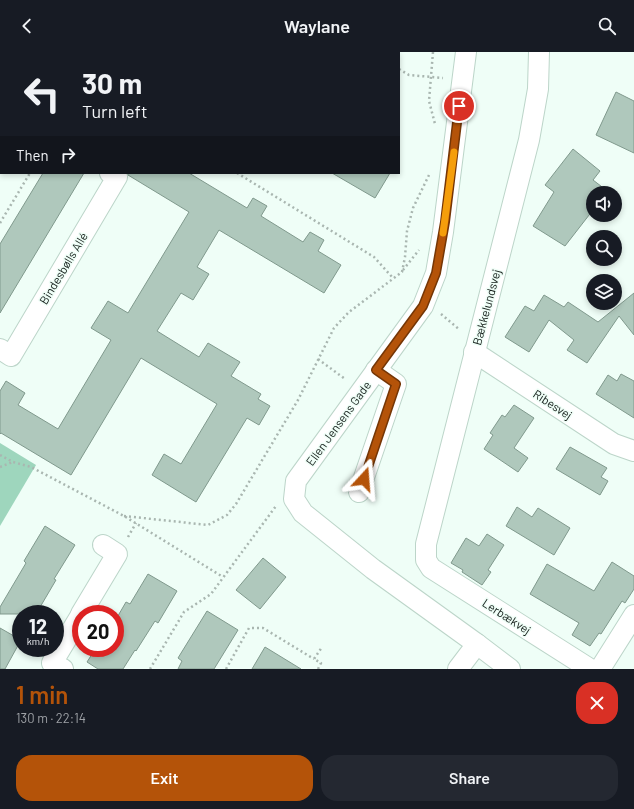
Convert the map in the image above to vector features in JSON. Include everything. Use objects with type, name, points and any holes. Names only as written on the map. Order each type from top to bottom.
[{"type":"street","name":"Ellen Jensens Gade","points":[[295,492],[296,480],[423,306],[436,273],[443,232],[466,52]]},
{"type":"street","name":"Bækkelundsvej","points":[[426,560],[426,544],[529,140],[538,89],[540,52]]},
{"type":"street","name":"Bindesbølls Allé","points":[[0,349],[11,356],[117,177],[112,174]]},
{"type":"street","name":"Ribesvej","points":[[475,349],[614,444],[634,451]]},
{"type":"street","points":[[359,492],[396,384],[376,370]]},
{"type":"street","points":[[295,492],[294,500],[303,513],[373,569],[510,669]]},
{"type":"street","points":[[86,605],[117,554],[102,545]]},
{"type":"street","name":"Lerbækvej","points":[[426,560],[431,568],[590,669]]},
{"type":"street","points":[[600,669],[634,615]]},
{"type":"street","points":[[54,667],[72,632]]},
{"type":"street","points":[[458,669],[477,644]]},
{"type":"path","points":[[434,52],[428,101],[435,125]]},
{"type":"path","points":[[400,70],[409,75],[431,76]]},
{"type":"path","points":[[124,516],[208,525],[227,515],[236,504],[298,400],[334,328],[349,312],[402,272],[407,231],[413,208],[430,173]]},
{"type":"path","points":[[0,223],[29,174]]},
{"type":"path","points":[[239,174],[374,257],[393,278]]},
{"type":"path","points":[[425,301],[475,349]]},
{"type":"path","points":[[318,359],[336,373]]},
{"type":"path","points":[[0,455],[13,462],[31,466],[124,516],[224,577]]},
{"type":"path","points":[[0,467],[13,462]]},
{"type":"path","points":[[150,669],[184,612],[210,594],[284,496],[295,492]]},
{"type":"path","points":[[226,669],[249,628],[263,628],[321,663],[318,669]]},
{"type":"path","points":[[314,659],[322,647]]},
{"type":"green space","points":[[0,443],[36,465],[0,526]]},
{"type":"building","points":[[616,92],[634,101],[634,153],[596,135]]},
{"type":"building","points":[[573,149],[600,171],[593,180],[601,186],[586,186],[586,219],[565,246],[533,226],[554,192],[545,185]]},
{"type":"building","points":[[42,174],[83,174],[0,313],[0,244]]},
{"type":"building","points":[[191,174],[247,208],[253,198],[267,206],[261,216],[303,242],[310,232],[324,240],[318,251],[341,265],[324,293],[219,230],[197,267],[209,274],[193,300],[181,293],[157,331],[199,357],[208,343],[240,362],[231,376],[261,394],[258,399],[270,406],[259,425],[247,418],[196,502],[152,475],[164,454],[181,464],[217,404],[141,358],[71,475],[1,433],[0,434],[0,391],[6,381],[25,393],[18,405],[58,429],[111,340],[91,328],[108,301],[128,313],[189,212],[128,175]]},
{"type":"building","points":[[334,174],[389,174],[375,198]]},
{"type":"building","points":[[634,293],[634,335],[619,316],[587,363],[567,350],[574,340],[549,320],[529,352],[505,337],[525,306],[534,311],[544,295],[564,307],[568,302],[598,322],[613,310],[622,310],[622,303]]},
{"type":"building","points":[[621,374],[634,381],[634,418],[596,394],[608,375],[617,381]]},
{"type":"building","points":[[514,405],[534,418],[514,448],[528,458],[518,472],[484,449],[493,435],[490,433],[502,415],[505,417]]},
{"type":"building","points":[[570,447],[607,468],[601,477],[608,481],[600,495],[556,469]]},
{"type":"building","points":[[517,507],[532,517],[538,508],[570,528],[554,555],[506,526]]},
{"type":"building","points":[[45,526],[75,545],[54,579],[56,580],[41,605],[12,605],[12,614],[0,614],[0,607],[26,563],[24,561]]},
{"type":"building","points":[[487,534],[504,545],[488,570],[491,572],[482,585],[462,572],[463,570],[451,563],[466,538],[479,546]]},
{"type":"building","points":[[263,558],[286,577],[260,609],[236,590]]},
{"type":"building","points":[[612,562],[634,576],[634,589],[625,603],[622,601],[601,634],[599,633],[590,646],[572,635],[579,623],[530,594],[547,564],[594,591]]},
{"type":"building","points":[[148,574],[177,591],[158,623],[155,621],[123,669],[98,669],[87,662],[90,657],[124,657],[124,605],[126,602],[130,604]]},
{"type":"building","points":[[207,611],[238,630],[214,669],[178,669],[182,661],[178,658]]},
{"type":"building","points":[[0,628],[12,635],[12,656],[5,669],[0,669]]},
{"type":"building","points":[[265,647],[301,669],[252,669]]},
{"type":"slow traffic","points":[[443,233],[454,152]]},
{"type":"route","points":[[364,479],[396,384],[376,370],[423,306],[436,273],[445,222],[459,106]]}]
